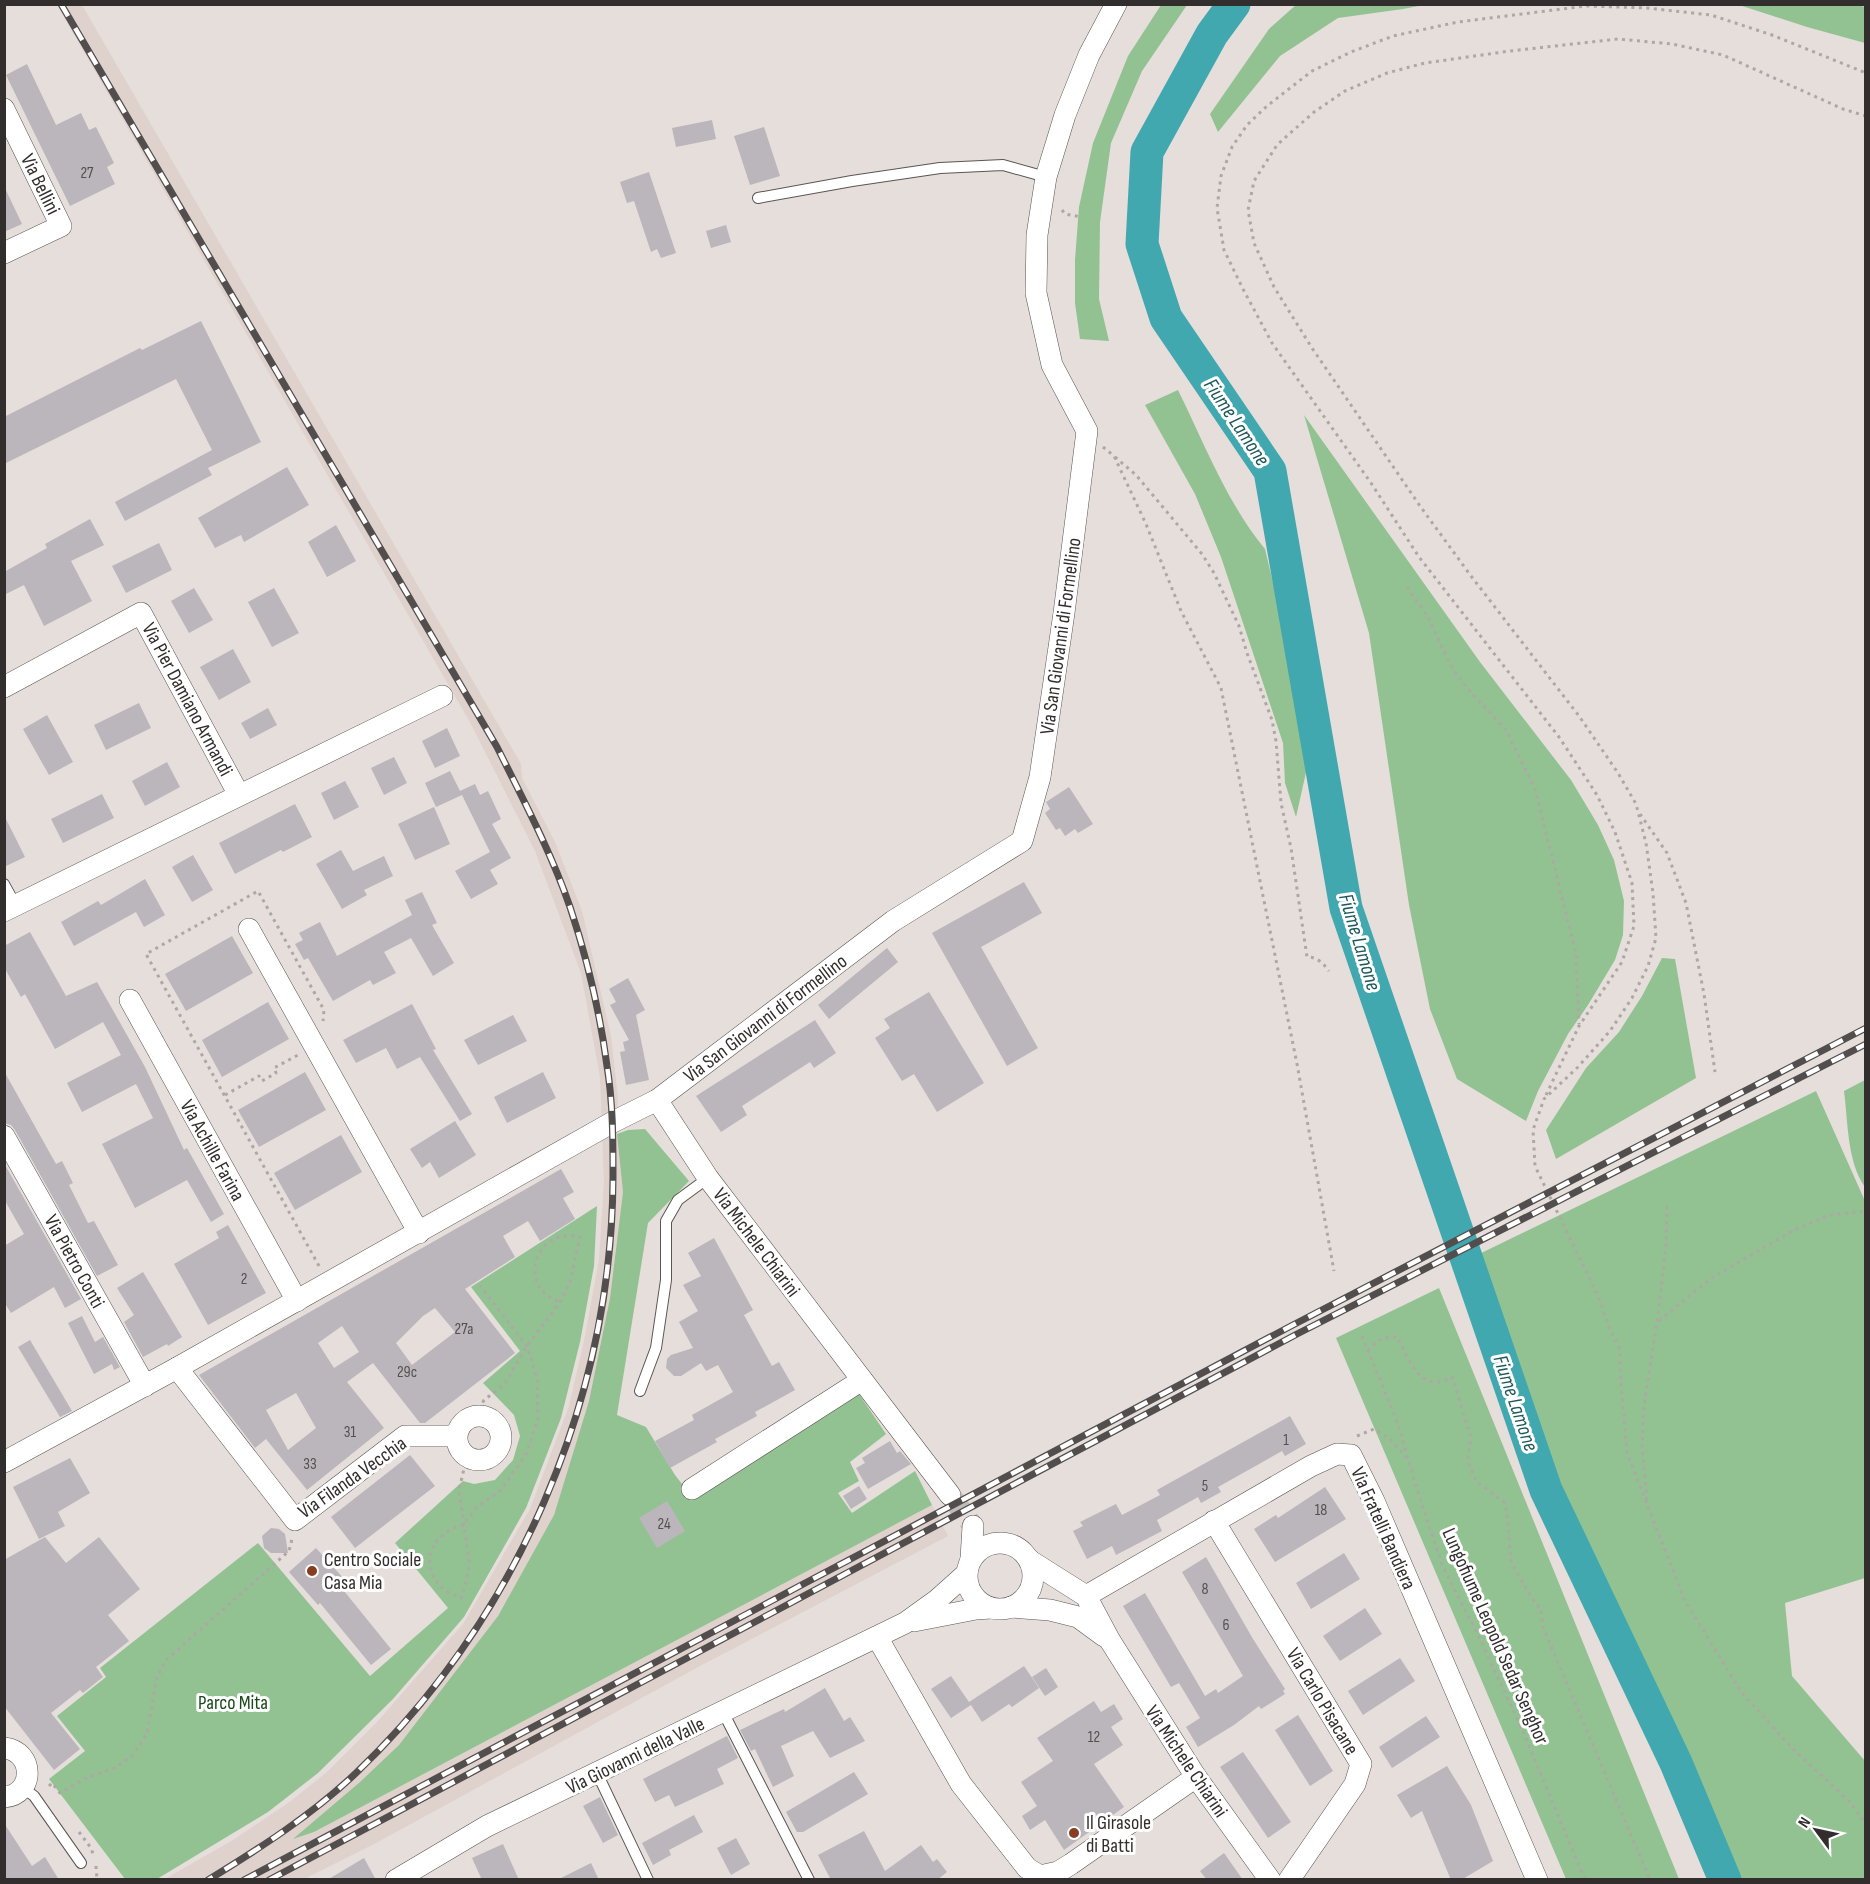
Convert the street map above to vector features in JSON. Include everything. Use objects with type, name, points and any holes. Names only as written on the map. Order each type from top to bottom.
[{"type":"street","points":[[1087,431],[1052,364],[1036,292],[1037,235],[1046,177],[1065,115],[1089,55],[1116,4]]},
{"type":"street","name":"Via Bellini","points":[[4,110],[61,225],[4,253]]},
{"type":"street","name":"Via San Giovanni di Formellino","points":[[657,1100],[892,921],[1022,841],[1040,777],[1087,431]]},
{"type":"street","name":"Via Pier Damiano Armandi","points":[[4,687],[141,613],[239,795]]},
{"type":"street","name":"Via Pier Damiano Armandi","points":[[10,908],[442,696]]},
{"type":"street","points":[[249,929],[419,1233]]},
{"type":"street","name":"Via Achille Farina","points":[[130,1000],[297,1301]]},
{"type":"street","points":[[4,1462],[145,1386],[613,1122],[657,1100]]},
{"type":"street","name":"Via Michele Chiarini","points":[[657,1100],[708,1178],[950,1495]]},
{"type":"street","name":"Via Pietro Conti","points":[[4,1136],[145,1386]]},
{"type":"street","name":"Via Filanda Vecchia","points":[[177,1368],[295,1520],[405,1436],[456,1436]]},
{"type":"street","points":[[692,1489],[862,1380]]},
{"type":"street","points":[[476,1416],[493,1421],[501,1436],[499,1447],[492,1456],[483,1460],[475,1460],[466,1456],[459,1447],[456,1436],[462,1424],[476,1416]]},
{"type":"street","name":"Via Fratelli Bandiera","points":[[1086,1596],[1311,1466],[1337,1454],[1351,1455],[1374,1501],[1537,1880]]},
{"type":"street","name":"Via Carlo Pisacane","points":[[1214,1521],[1360,1764],[1355,1784],[1289,1880]]},
{"type":"street","points":[[969,1566],[985,1545],[1005,1542],[1023,1552],[1033,1571],[1028,1593],[1021,1601],[1001,1607],[980,1603],[972,1595],[967,1585],[973,1526],[994,1543]]},
{"type":"street","name":"Via Michele Chiarini","points":[[1029,1560],[1086,1596],[1109,1639],[1196,1777],[1270,1880]]},
{"type":"street","name":"Via Giovanni della Valle","points":[[396,1880],[487,1826],[905,1623],[937,1600],[969,1566]]},
{"type":"street","name":"Via Michele Chiarini","points":[[1001,1607],[1050,1610],[1078,1617],[1109,1639]]},
{"type":"street","name":"Via Giovanni della Valle","points":[[905,1623],[976,1609],[1001,1607]]},
{"type":"street","points":[[877,1637],[961,1784],[1027,1868],[1040,1876],[1058,1872],[1071,1864],[1196,1777]]},
{"type":"street","points":[[4,1748],[18,1752],[27,1765],[27,1781],[14,1793]]},
{"type":"lane","points":[[758,198],[940,168],[1004,165],[1046,177]]},
{"type":"lane","name":"Via Pier Damiano Armandi","points":[[4,884],[10,908]]},
{"type":"lane","points":[[640,1391],[656,1348],[666,1280],[666,1221],[678,1200],[708,1178]]},
{"type":"lane","points":[[723,1712],[809,1880]]},
{"type":"lane","points":[[597,1773],[648,1880]]},
{"type":"lane","points":[[14,1793],[34,1796],[81,1863]]},
{"type":"path","points":[[1866,74],[1772,35],[1711,15],[1647,8],[1586,6],[1458,22],[1393,36],[1351,52],[1312,71],[1267,105],[1247,125],[1232,147],[1221,176],[1217,208],[1224,250],[1272,343],[1371,483],[1419,557],[1559,737],[1597,795],[1615,832],[1632,883],[1635,926],[1622,962],[1579,1026],[1544,1099],[1533,1130],[1536,1166],[1599,1298],[1620,1349],[1620,1383],[1627,1453],[1685,1601],[1742,1693],[1793,1749],[1849,1801],[1866,1824]]},
{"type":"path","points":[[1714,1072],[1704,994],[1686,903],[1667,853],[1637,810],[1618,773],[1579,716],[1420,506],[1312,348],[1274,287],[1254,243],[1248,210],[1254,180],[1277,145],[1314,112],[1345,91],[1387,73],[1425,63],[1618,39],[1672,44],[1723,55],[1843,109],[1866,116]]},
{"type":"path","points":[[1087,431],[1136,475],[1202,555],[1214,573],[1239,626],[1272,720],[1281,803],[1291,848],[1306,957],[1314,957],[1329,971]]},
{"type":"path","points":[[1114,456],[1146,524],[1181,611],[1221,688],[1297,1064],[1334,1271]]},
{"type":"path","points":[[1407,587],[1428,617],[1450,664],[1466,687],[1506,730],[1535,789],[1576,953],[1579,1026]]},
{"type":"path","points":[[1544,1099],[1578,1067],[1610,1030],[1632,998],[1648,966],[1656,938],[1653,893],[1646,843],[1637,810]]},
{"type":"path","points":[[322,1028],[324,1010],[258,891],[146,954],[329,1283]]},
{"type":"path","points":[[225,1095],[259,1076],[262,1081],[276,1073],[274,1068],[301,1053]]},
{"type":"path","points":[[1647,1504],[1642,1447],[1644,1405],[1666,1246],[1667,1206]]},
{"type":"path","points":[[1657,1322],[1710,1280],[1794,1230],[1830,1215],[1866,1211]]},
{"type":"path","points":[[476,1416],[484,1400],[504,1384],[526,1346],[560,1302],[570,1282],[579,1248],[580,1237],[569,1234],[558,1236],[546,1244],[534,1266],[534,1277],[539,1287],[546,1296],[560,1302]]},
{"type":"path","points":[[466,1456],[459,1490],[463,1525],[469,1561],[467,1579],[461,1598],[445,1591],[434,1579],[430,1567],[430,1555],[435,1542],[452,1528],[463,1525],[477,1508],[500,1491],[527,1453],[538,1418],[537,1378],[526,1346],[480,1287]]},
{"type":"path","name":"Lungofiume Leopold Sedar Senghor","points":[[1362,1336],[1398,1424],[1442,1565],[1521,1727],[1585,1880]]},
{"type":"path","points":[[1368,1351],[1374,1343],[1386,1337],[1396,1337],[1417,1373],[1425,1379],[1437,1382],[1452,1377],[1471,1437],[1468,1458],[1470,1467],[1478,1482],[1504,1502],[1511,1562],[1541,1610],[1543,1627],[1650,1880]]},
{"type":"path","points":[[1351,1455],[1358,1435],[1374,1429],[1389,1438],[1408,1459]]},
{"type":"path","points":[[48,1786],[52,1783],[60,1793],[88,1777],[116,1768],[134,1755],[147,1734],[157,1677],[167,1659],[290,1551],[295,1520]]},
{"type":"shaded area","points":[[57,5],[82,5],[521,764],[522,778],[555,842],[582,911],[611,1036],[618,1098],[617,1134],[623,1192],[610,1298],[589,1401],[554,1515],[498,1616],[399,1745],[295,1838],[314,1832],[932,1505],[948,1536],[700,1666],[376,1843],[304,1879],[165,1879],[233,1840],[291,1801],[328,1771],[377,1722],[463,1624],[530,1509],[569,1406],[599,1260],[604,1183],[600,1077],[581,973],[535,851],[471,724]]},
{"type":"green space","points":[[1297,4],[1424,5],[1338,18],[1280,56],[1218,132],[1210,114],[1269,29]]},
{"type":"green space","points":[[1161,5],[1187,5],[1142,71],[1111,143],[1100,222],[1099,299],[1109,341],[1080,339],[1075,303],[1075,260],[1079,207],[1093,143],[1128,56]]},
{"type":"green space","points":[[1739,5],[1858,5],[1865,7],[1865,43]]},
{"type":"green space","points":[[1178,390],[1228,492],[1251,531],[1265,549],[1289,651],[1309,759],[1296,817],[1285,783],[1283,743],[1221,557],[1195,494],[1145,405]]},
{"type":"green space","points":[[1304,415],[1480,662],[1571,780],[1598,825],[1614,860],[1624,901],[1623,935],[1615,960],[1568,1034],[1538,1091],[1526,1121],[1457,1079],[1430,1009],[1409,905],[1369,633]]},
{"type":"green space","points":[[1662,958],[1675,959],[1696,1078],[1556,1159],[1546,1130],[1586,1068],[1619,1032]]},
{"type":"green space","points":[[1865,1080],[1865,1187],[1859,1177],[1852,1154],[1844,1091]]},
{"type":"green space","points":[[1816,1091],[1865,1201],[1865,1578],[1785,1603],[1792,1676],[1865,1761],[1865,1879],[1728,1879],[1553,1487],[1501,1332],[1473,1257]]},
{"type":"green space","points":[[645,1129],[689,1181],[648,1223],[617,1415],[646,1427],[675,1475],[692,1497],[859,1394],[886,1434],[850,1462],[859,1481],[838,1493],[852,1513],[915,1471],[932,1505],[314,1832],[293,1839],[360,1782],[399,1745],[498,1616],[554,1515],[589,1401],[610,1298],[623,1192],[617,1134],[628,1130]]},
{"type":"green space","name":"Parco Mita","points":[[597,1206],[594,1266],[580,1342],[561,1418],[526,1508],[464,1617],[393,1699],[318,1773],[268,1812],[157,1879],[125,1879],[49,1779],[85,1751],[57,1716],[106,1677],[100,1668],[258,1543],[370,1676],[448,1608],[395,1543],[463,1481],[474,1484],[495,1480],[513,1460],[520,1436],[514,1415],[483,1383],[520,1351],[471,1287]]},
{"type":"green space","points":[[1439,1288],[1679,1879],[1566,1879],[1336,1338]]},
{"type":"building","points":[[27,64],[56,125],[81,113],[89,130],[96,127],[114,163],[107,167],[115,184],[70,206],[6,75]]},
{"type":"building","points":[[712,120],[716,139],[676,147],[672,128]]},
{"type":"building","points":[[764,127],[780,176],[750,185],[734,136]]},
{"type":"building","points":[[649,172],[676,253],[661,258],[657,249],[651,252],[634,201],[627,203],[620,182]]},
{"type":"building","points":[[4,186],[22,224],[4,232]]},
{"type":"building","points":[[726,225],[731,242],[711,248],[706,231]]},
{"type":"building","points":[[201,321],[261,442],[208,468],[212,475],[125,521],[115,502],[212,450],[176,379],[4,464],[4,417],[140,348],[142,350]]},
{"type":"building","points":[[287,467],[309,505],[244,542],[241,535],[215,548],[198,518]]},
{"type":"building","points":[[90,519],[104,545],[71,561],[92,601],[44,626],[24,585],[4,595],[4,572],[47,548],[45,544]]},
{"type":"building","points":[[336,525],[356,561],[327,577],[308,542]]},
{"type":"building","points":[[159,543],[172,570],[126,593],[112,566]]},
{"type":"building","points":[[194,588],[213,620],[189,633],[171,601]]},
{"type":"building","points":[[274,588],[299,633],[272,647],[248,602]]},
{"type":"building","points":[[233,649],[251,682],[219,700],[200,667]]},
{"type":"building","points":[[139,703],[151,728],[106,750],[94,725]]},
{"type":"building","points":[[268,708],[277,725],[250,739],[241,723]]},
{"type":"building","points":[[47,715],[73,762],[49,775],[23,729]]},
{"type":"building","points":[[447,728],[460,756],[435,768],[422,741]]},
{"type":"building","points":[[394,757],[407,783],[384,795],[371,768]]},
{"type":"building","points":[[167,762],[180,787],[145,806],[132,781]]},
{"type":"building","points":[[450,771],[460,791],[475,784],[480,795],[488,791],[501,819],[492,824],[511,858],[490,870],[498,884],[471,899],[455,871],[490,852],[462,795],[436,807],[425,783]]},
{"type":"building","points":[[345,781],[359,807],[334,820],[321,793]]},
{"type":"building","points":[[1069,787],[1093,824],[1078,833],[1075,829],[1065,836],[1060,828],[1056,830],[1045,813],[1050,809],[1046,802]]},
{"type":"building","points":[[102,794],[114,818],[63,843],[51,819]]},
{"type":"building","points":[[295,804],[312,837],[235,874],[219,843]]},
{"type":"building","points":[[434,807],[450,844],[415,860],[398,824]]},
{"type":"building","points":[[4,815],[25,857],[4,867]]},
{"type":"building","points":[[341,850],[353,871],[384,856],[393,876],[364,890],[367,895],[342,909],[316,864]]},
{"type":"building","points":[[193,855],[213,890],[192,902],[172,867]]},
{"type":"building","points":[[145,879],[165,915],[144,927],[136,912],[74,946],[61,922],[98,901],[101,905]]},
{"type":"building","points":[[1024,882],[1042,913],[981,947],[1038,1048],[1007,1066],[932,933]]},
{"type":"building","points":[[422,892],[437,923],[432,925],[454,963],[433,976],[411,938],[384,952],[396,973],[373,985],[370,980],[333,1001],[308,958],[304,960],[295,944],[303,940],[299,933],[320,922],[337,956],[412,915],[405,900]]},
{"type":"building","points":[[30,932],[66,996],[97,982],[145,1067],[184,1150],[187,1148],[224,1214],[211,1222],[187,1180],[135,1208],[102,1144],[153,1118],[136,1084],[82,1112],[67,1083],[121,1055],[103,1022],[55,1049],[25,994],[21,997],[4,967],[4,946]]},
{"type":"building","points":[[232,936],[253,973],[186,1011],[165,974]]},
{"type":"building","points":[[887,948],[898,962],[829,1019],[818,1005]]},
{"type":"building","points":[[628,978],[645,1010],[636,1015],[649,1080],[626,1085],[620,1052],[625,1051],[623,1042],[629,1040],[610,1005],[616,1002],[609,989]]},
{"type":"building","points":[[929,992],[984,1083],[937,1112],[914,1074],[902,1081],[875,1038],[890,1028],[884,1019]]},
{"type":"building","points":[[268,1002],[289,1039],[222,1077],[202,1040]]},
{"type":"building","points":[[412,1004],[436,1049],[433,1050],[472,1114],[460,1121],[420,1057],[397,1069],[386,1048],[356,1063],[343,1040]]},
{"type":"building","points":[[513,1015],[527,1041],[478,1065],[464,1040]]},
{"type":"building","points":[[815,1020],[836,1053],[814,1068],[810,1062],[742,1106],[747,1115],[721,1132],[696,1096]]},
{"type":"building","points":[[4,1071],[56,1164],[62,1161],[73,1183],[69,1185],[88,1223],[94,1221],[118,1265],[97,1276],[15,1130],[11,1125],[4,1123]]},
{"type":"building","points":[[305,1072],[326,1110],[259,1147],[238,1110]]},
{"type":"building","points":[[543,1072],[556,1098],[507,1123],[494,1097]]},
{"type":"building","points":[[455,1121],[476,1155],[439,1178],[430,1162],[422,1168],[410,1149]]},
{"type":"building","points":[[341,1135],[362,1172],[295,1210],[274,1173]]},
{"type":"building","points":[[4,1163],[81,1299],[65,1308],[54,1287],[11,1313],[4,1302],[4,1246],[24,1234],[4,1199]]},
{"type":"building","points":[[561,1169],[574,1192],[563,1198],[575,1219],[540,1241],[528,1221],[503,1236],[515,1257],[465,1289],[515,1353],[425,1423],[420,1423],[373,1363],[347,1382],[384,1428],[307,1490],[266,1439],[255,1448],[199,1375]],"holes":[[[435,1308],[455,1332],[412,1365],[396,1343],[423,1316]],[[342,1326],[359,1352],[334,1368],[318,1343]],[[296,1393],[316,1428],[288,1450],[266,1410]]]},
{"type":"building","points":[[228,1225],[266,1293],[208,1325],[174,1264],[219,1238],[216,1232]]},
{"type":"building","points":[[714,1238],[753,1310],[744,1315],[772,1366],[779,1362],[795,1390],[755,1412],[757,1416],[715,1439],[717,1442],[670,1468],[655,1441],[694,1420],[692,1415],[733,1392],[718,1365],[706,1371],[701,1363],[681,1376],[674,1376],[666,1368],[667,1359],[671,1355],[693,1348],[679,1322],[698,1311],[683,1285],[701,1276],[688,1253]]},
{"type":"building","points":[[143,1272],[182,1337],[143,1357],[124,1322],[134,1315],[117,1288]]},
{"type":"building","points":[[82,1316],[95,1342],[103,1337],[120,1367],[114,1370],[112,1364],[94,1374],[68,1323]]},
{"type":"building","points":[[30,1340],[72,1411],[60,1417],[18,1347]]},
{"type":"building","points":[[1290,1416],[1306,1444],[1285,1456],[1282,1451],[1218,1487],[1221,1492],[1201,1503],[1198,1497],[1157,1520],[1162,1531],[1116,1555],[1112,1546],[1087,1559],[1073,1531],[1083,1526],[1080,1522],[1116,1504],[1122,1515],[1160,1495],[1157,1490]]},
{"type":"building","points":[[890,1441],[897,1453],[900,1451],[911,1464],[868,1489],[856,1468],[865,1463],[862,1458]]},
{"type":"building","points":[[410,1455],[435,1486],[355,1548],[331,1517]]},
{"type":"building","points":[[70,1458],[90,1493],[58,1512],[65,1526],[39,1539],[13,1487]]},
{"type":"building","points":[[859,1486],[867,1499],[851,1509],[843,1496]]},
{"type":"building","points":[[1325,1487],[1346,1519],[1275,1562],[1254,1529],[1276,1515],[1278,1518]]},
{"type":"building","points":[[667,1501],[685,1531],[657,1548],[639,1518]]},
{"type":"building","points":[[271,1528],[279,1529],[285,1534],[288,1553],[271,1553],[264,1548],[262,1536]]},
{"type":"building","points":[[45,1537],[66,1563],[99,1537],[140,1589],[108,1615],[129,1641],[96,1667],[103,1677],[83,1693],[80,1690],[51,1713],[80,1749],[54,1770],[4,1706],[4,1560]]},
{"type":"building","points":[[316,1548],[346,1581],[340,1586],[391,1649],[371,1665],[320,1603],[318,1605],[289,1572]]},
{"type":"building","points":[[1344,1553],[1360,1579],[1311,1609],[1296,1583]]},
{"type":"building","points":[[1206,1557],[1285,1689],[1283,1691],[1285,1694],[1261,1709],[1259,1706],[1234,1725],[1198,1747],[1186,1727],[1200,1718],[1179,1683],[1171,1687],[1123,1606],[1145,1593],[1205,1696],[1216,1689],[1218,1693],[1243,1676],[1182,1572]]},
{"type":"building","points":[[1365,1608],[1382,1634],[1340,1661],[1323,1636]]},
{"type":"building","points":[[1400,1658],[1415,1681],[1363,1715],[1348,1691]]},
{"type":"building","points":[[1024,1666],[1039,1688],[1012,1707],[1009,1704],[982,1722],[971,1705],[951,1718],[931,1689],[951,1676],[969,1702]]},
{"type":"building","points":[[1046,1668],[1058,1687],[1045,1696],[1032,1677]]},
{"type":"building","points":[[825,1688],[844,1721],[850,1717],[865,1741],[830,1758],[813,1731],[781,1746],[794,1776],[773,1787],[755,1749],[751,1751],[740,1730],[784,1709],[785,1712]]},
{"type":"building","points":[[1094,1701],[1101,1712],[1114,1704],[1123,1719],[1111,1727],[1123,1745],[1094,1764],[1124,1807],[1064,1850],[1045,1820],[1030,1830],[1022,1816],[1037,1806],[1021,1782],[1053,1761],[1037,1738]]},
{"type":"building","points":[[1298,1715],[1333,1771],[1310,1786],[1275,1730]]},
{"type":"building","points":[[1426,1716],[1440,1737],[1392,1768],[1379,1747]]},
{"type":"building","points":[[727,1736],[738,1758],[717,1769],[724,1784],[675,1807],[669,1795],[655,1802],[643,1779]]},
{"type":"building","points":[[1243,1752],[1291,1822],[1268,1838],[1220,1767]]},
{"type":"building","points":[[1447,1766],[1471,1805],[1493,1861],[1461,1880],[1451,1880],[1422,1811],[1411,1818],[1397,1795]]},
{"type":"building","points":[[854,1772],[868,1794],[803,1832],[797,1832],[786,1812]]},
{"type":"building","points":[[600,1797],[618,1835],[603,1843],[583,1806]]},
{"type":"building","points":[[694,1815],[703,1832],[669,1850],[671,1855],[653,1865],[642,1843]]},
{"type":"building","points":[[4,1823],[32,1866],[45,1857],[59,1880],[4,1880]]},
{"type":"building","points":[[864,1831],[885,1871],[921,1845],[933,1862],[937,1859],[947,1872],[937,1880],[831,1880],[818,1855]]},
{"type":"building","points":[[736,1838],[750,1864],[731,1875],[717,1848]]},
{"type":"building","points":[[503,1844],[519,1880],[482,1880],[472,1858]]},
{"type":"building","points":[[1224,1853],[1243,1880],[1207,1880],[1200,1871]]},
{"type":"building","points":[[364,1858],[376,1880],[327,1880]]},
{"type":"building","points":[[591,1863],[599,1880],[557,1880]]},
{"type":"waterway","name":"Fiume Lamone","points":[[1234,4],[1212,34],[1147,152],[1142,244],[1166,318],[1270,471],[1346,908],[1546,1490],[1676,1763],[1725,1880]]},
{"type":"tunnel","points":[[950,1495],[973,1526]]},
{"type":"railway","points":[[61,4],[497,747],[527,806],[562,886],[582,946],[597,1006],[610,1094],[613,1177],[608,1260],[595,1343],[574,1423],[545,1501],[508,1576],[464,1646],[413,1712],[356,1773],[304,1817],[208,1880]]},
{"type":"railway","points":[[244,1880],[1291,1326],[1866,1028]]},
{"type":"railway","points":[[269,1880],[1297,1334],[1866,1044]]},
{"type":"place","name":"Centro Sociale Casa Mia","points":[[312,1571]]},
{"type":"place","name":"Il Girasole di Batti","points":[[1074,1833]]}]
